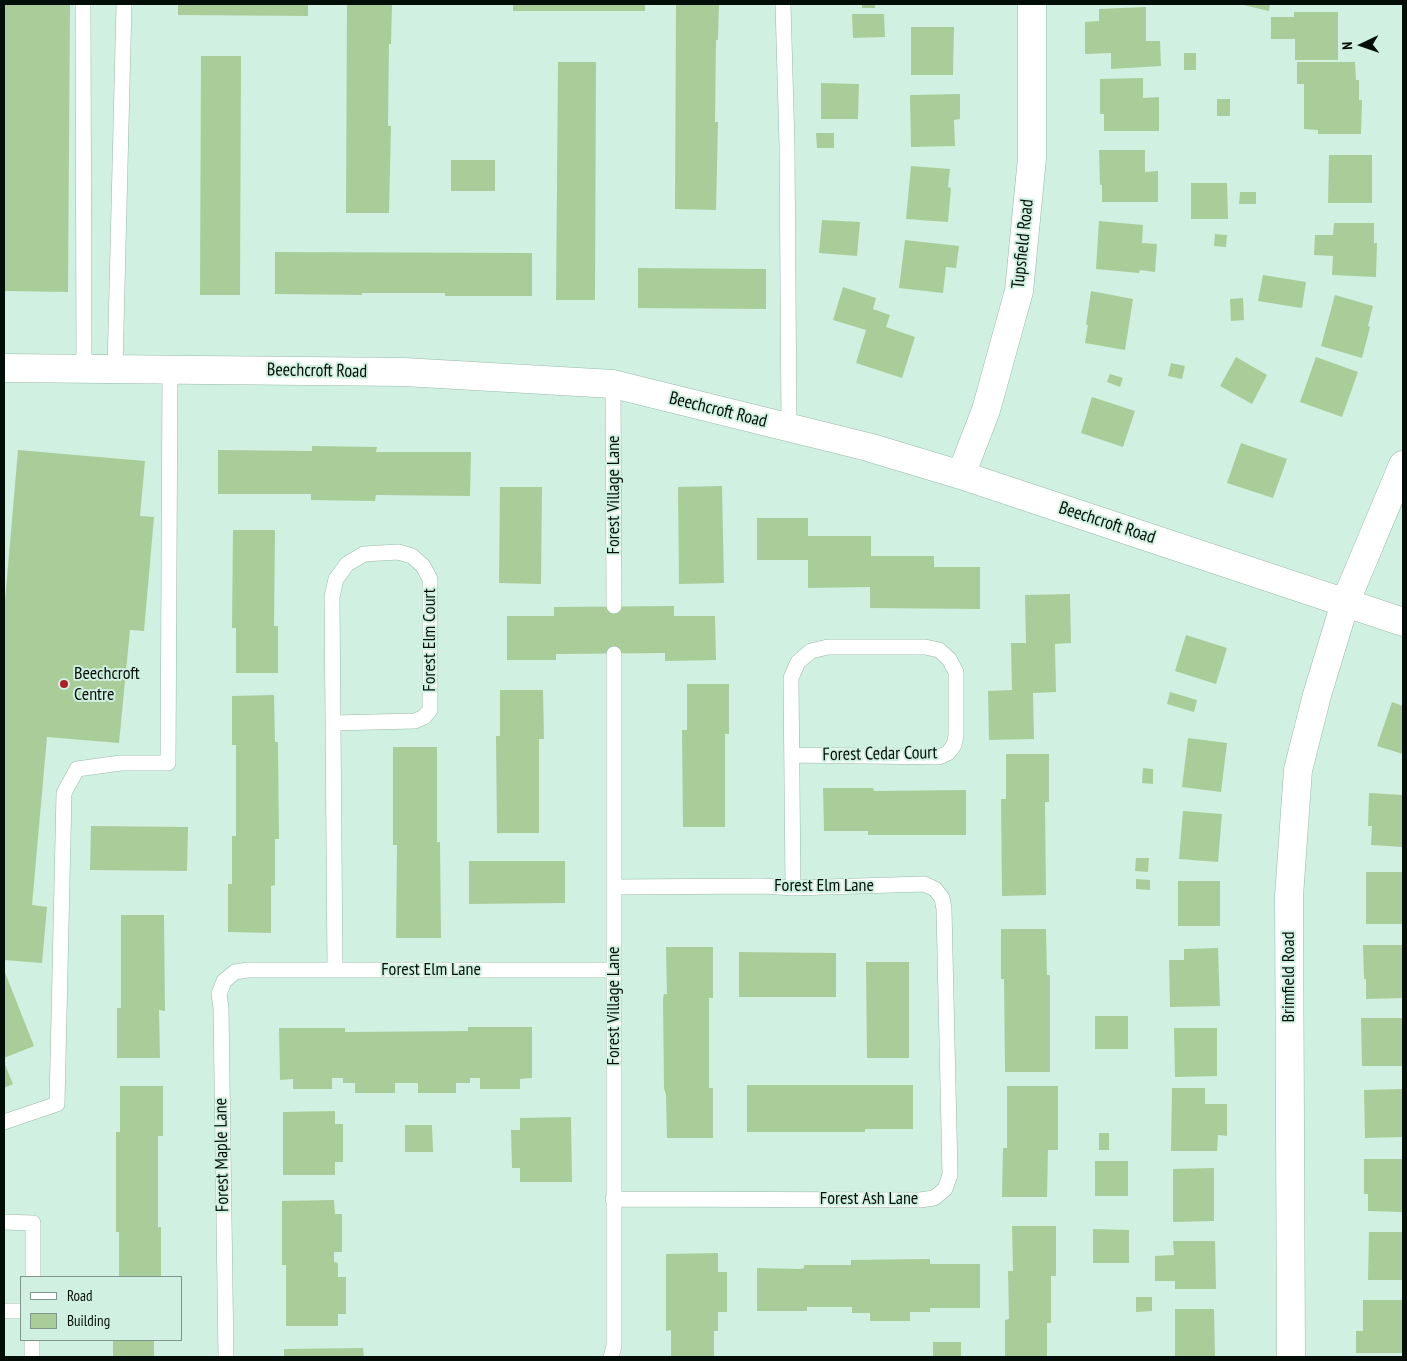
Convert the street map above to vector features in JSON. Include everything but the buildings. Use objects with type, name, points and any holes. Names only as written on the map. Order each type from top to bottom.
[{"type":"street","name":"Tupsfield Road","points":[[962,475],[986,410],[1019,291],[1032,158],[1032,4]]},
{"type":"street","name":"Beechcroft Road","points":[[4,368],[404,372],[613,384],[868,447],[962,475],[1403,622]]},
{"type":"street","name":"Brimfield Road","points":[[1291,1357],[1289,896],[1298,770],[1317,695],[1345,603],[1403,465]]},
{"type":"lane","points":[[83,4],[84,369]]},
{"type":"lane","points":[[115,369],[124,4]]},
{"type":"lane","points":[[784,4],[788,146],[789,427]]},
{"type":"lane","points":[[4,1122],[57,1104],[64,793],[77,769],[121,763],[168,763],[170,369]]},
{"type":"lane","name":"Forest Village Lane","points":[[613,384],[614,606]]},
{"type":"lane","name":"Forest Elm Court","points":[[333,723],[415,721],[424,718],[430,710],[430,579],[423,566],[412,556],[398,552],[364,554],[347,564],[336,579],[332,597],[333,723],[335,970]]},
{"type":"lane","name":"Forest Cedar Court","points":[[792,755],[938,757],[948,753],[954,745],[956,736],[956,672],[949,659],[939,650],[925,647],[828,647],[811,651],[798,662],[792,678],[792,755],[793,888]]},
{"type":"lane","name":"Forest Village Lane","points":[[611,1357],[614,1346],[614,654]]},
{"type":"lane","name":"Forest Ash Lane","points":[[613,1198],[920,1200],[934,1198],[945,1189],[950,1175],[944,909],[942,898],[935,889],[924,884],[913,885]]},
{"type":"lane","name":"Forest Elm Lane","points":[[614,887],[763,886],[793,888],[913,885]]},
{"type":"lane","name":"Forest Elm Lane","points":[[248,970],[614,970]]},
{"type":"lane","name":"Forest Maple Lane","points":[[226,1357],[221,1008],[219,994],[224,981],[235,972],[248,970]]},
{"type":"lane","points":[[4,1222],[33,1223],[33,1276]]},
{"type":"lane","points":[[4,1311],[20,1311]]},
{"type":"lane","points":[[32,1341],[32,1357]]},
{"type":"place","name":"Beechcroft Centre","points":[[64,684]]}]
